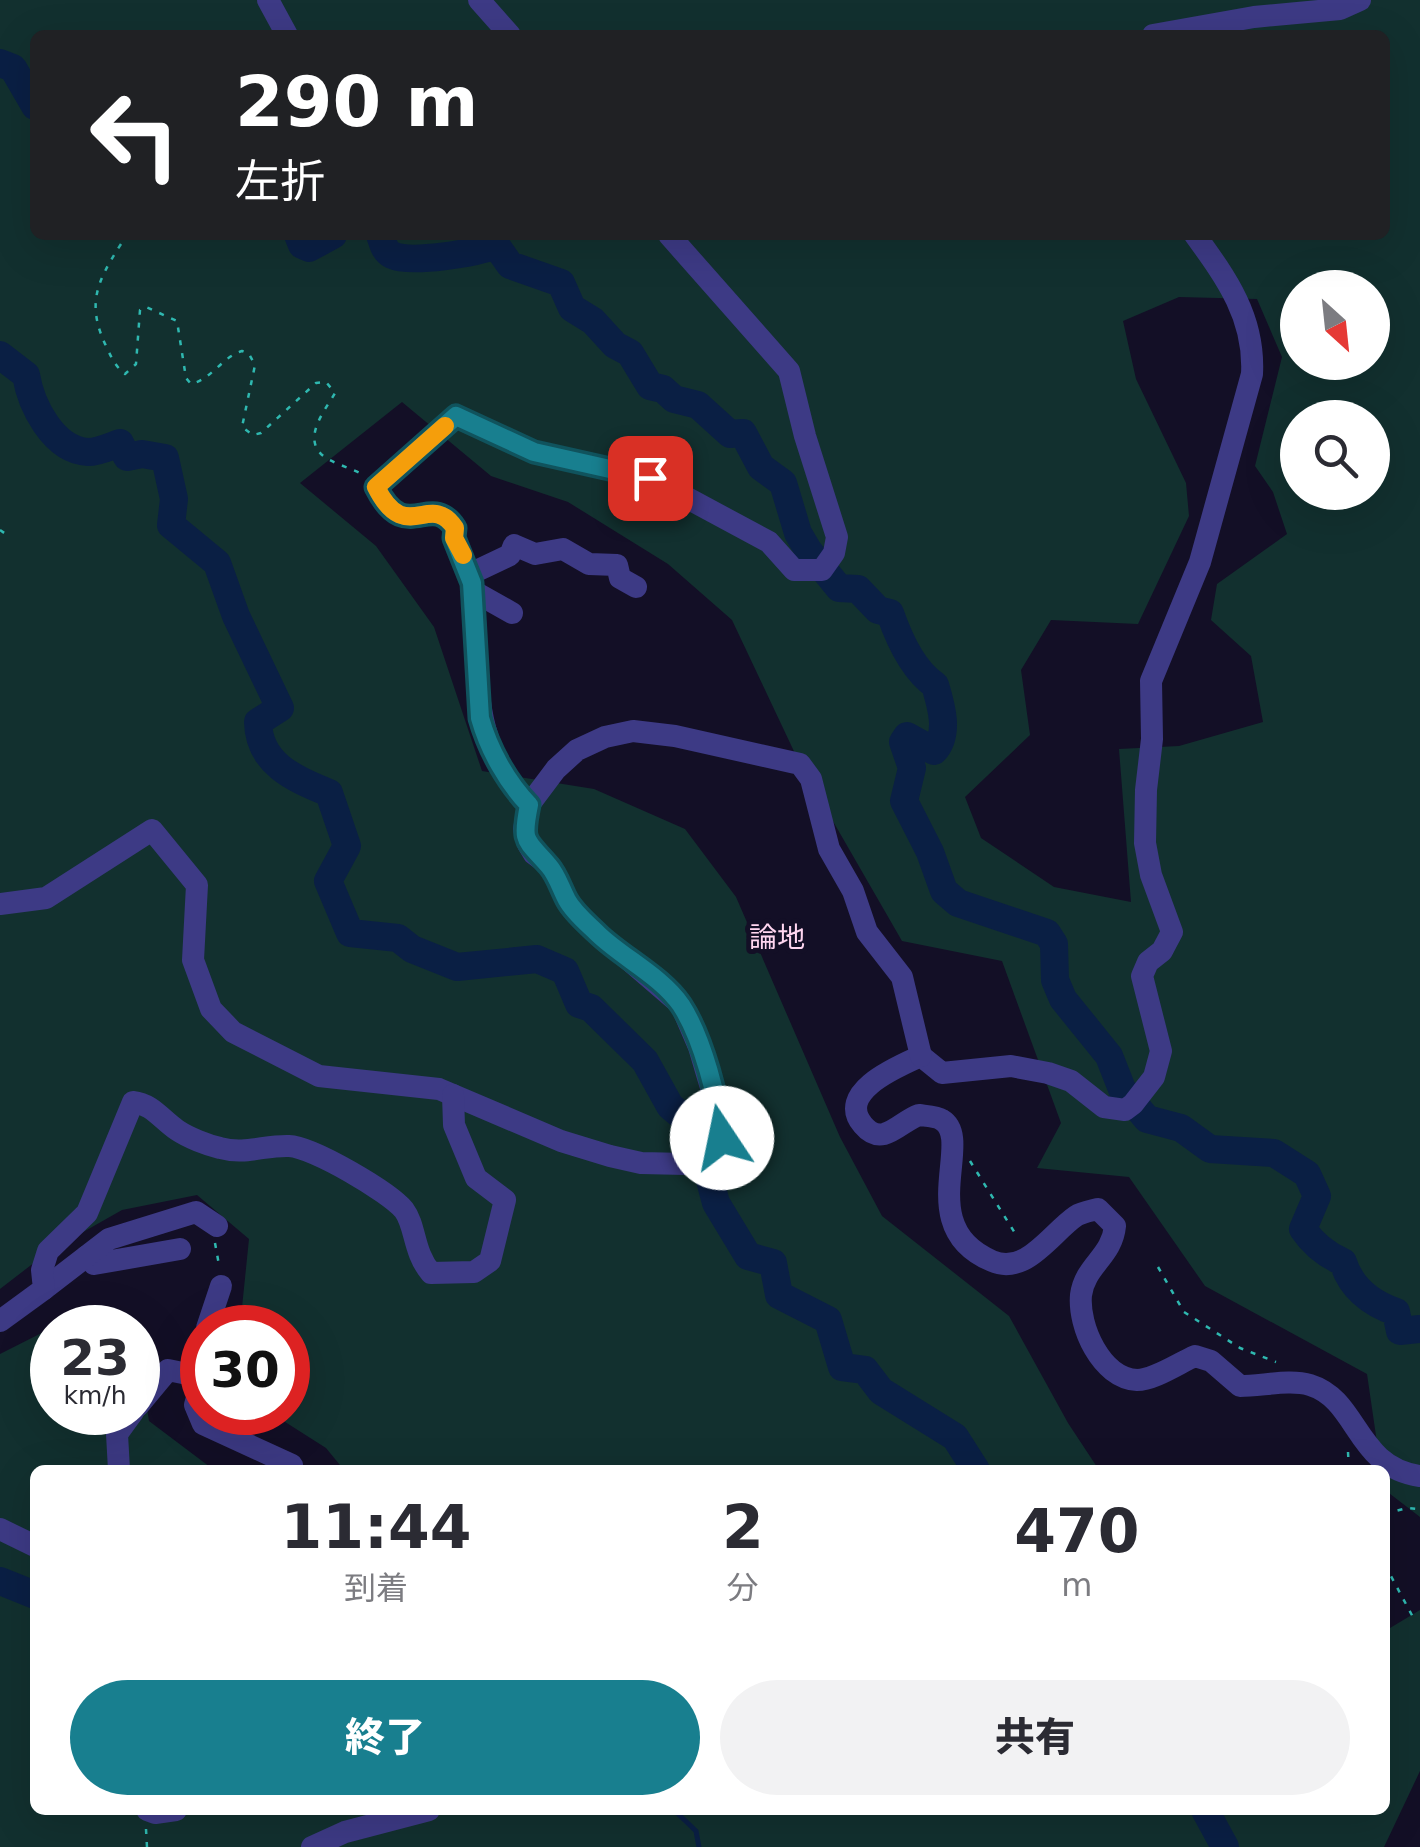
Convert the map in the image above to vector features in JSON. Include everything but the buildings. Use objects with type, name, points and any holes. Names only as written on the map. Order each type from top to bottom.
[{"type":"street","points":[[268,0],[283,30]]},
{"type":"street","points":[[479,0],[506,30]]},
{"type":"street","points":[[1180,30],[1254,17],[1340,9],[1360,0]]},
{"type":"street","points":[[529,805],[514,789],[480,718],[472,582],[454,538],[455,528],[446,516],[435,512],[414,517],[394,513],[386,507],[376,487],[456,416],[534,452],[650,478],[769,542],[794,570],[822,570],[834,552],[837,537],[789,370],[673,240]]},
{"type":"street","points":[[0,904],[46,898],[152,830],[197,885],[193,960],[211,1008],[233,1032],[319,1076],[439,1090],[561,1141],[641,1162],[700,1162],[712,1156],[722,1138],[718,1108],[681,1005],[569,905],[550,866],[528,844],[524,829],[529,805],[577,750],[606,736],[633,731],[675,736],[800,764],[811,779],[829,850],[854,890],[868,932],[902,977],[920,1056],[942,1073],[1011,1066],[1048,1074],[1071,1082],[1104,1108],[1125,1110],[1154,1077],[1161,1051],[1142,976],[1172,932],[1150,876],[1145,842],[1152,739],[1151,680],[1200,562],[1252,374],[1254,350],[1246,316],[1227,278],[1199,240]]},
{"type":"street","points":[[472,582],[510,555],[514,545],[535,554],[563,549],[588,564],[617,565],[620,578],[636,587]]},
{"type":"street","points":[[472,582],[512,613]]},
{"type":"street","points":[[920,1056],[882,1074],[857,1101],[856,1113],[861,1123],[874,1134],[885,1134],[919,1115],[942,1120],[949,1127],[954,1144],[949,1212],[974,1252],[1003,1266],[1020,1263],[1078,1214],[1098,1209],[1115,1226],[1113,1244],[1089,1272],[1082,1295],[1084,1329],[1109,1368],[1140,1380],[1195,1356],[1211,1361],[1240,1386],[1305,1383],[1337,1399],[1372,1454],[1408,1474],[1420,1476]]},
{"type":"street","points":[[44,1290],[42,1270],[48,1252],[87,1213],[132,1102],[146,1104],[180,1132],[219,1148],[247,1152],[290,1146],[315,1152],[406,1212],[420,1260],[432,1272],[474,1272],[490,1260],[505,1200],[476,1178],[454,1125],[454,1095]]},
{"type":"street","points":[[0,1321],[109,1239],[196,1212],[217,1226]]},
{"type":"street","points":[[87,1256],[94,1264],[180,1249]]},
{"type":"street","points":[[215,1305],[221,1286]]},
{"type":"street","points":[[117,1435],[119,1465]]},
{"type":"street","points":[[226,1435],[290,1465]]},
{"type":"street","points":[[0,1529],[30,1544]]},
{"type":"street","points":[[312,1847],[373,1823],[407,1815]]},
{"type":"path","points":[[121,244],[99,288],[94,316],[117,368],[125,374],[136,364],[138,320],[140,310],[146,307],[176,322],[186,378],[192,384],[206,378],[234,354],[249,354],[255,365],[242,427],[252,435],[261,433],[316,383],[326,382],[335,393],[316,426],[317,448],[322,456],[357,471],[376,487]]},
{"type":"path","points":[[0,530],[10,537]]},
{"type":"path","points":[[949,1174],[971,1160],[1026,1258]]},
{"type":"path","points":[[217,1226],[214,1241],[221,1286]]},
{"type":"path","points":[[1158,1267],[1184,1312],[1240,1348],[1274,1362]]},
{"type":"path","points":[[1390,1513],[1407,1508],[1420,1510]]},
{"type":"path","points":[[1390,1575],[1414,1618]]},
{"type":"green space","points":[[0,0],[1420,0],[1420,1517],[1390,1494],[1390,1465],[1380,1465],[1367,1374],[1205,1286],[1129,1177],[1037,1168],[1061,1123],[1002,961],[902,941],[800,764],[732,620],[668,564],[568,502],[491,476],[402,402],[300,483],[376,546],[434,627],[482,771],[594,789],[685,829],[736,897],[840,1137],[882,1216],[1009,1316],[1096,1465],[340,1465],[326,1448],[306,1435],[310,1435],[310,1305],[242,1305],[249,1239],[197,1195],[122,1210],[48,1252],[0,1289]],"holes":[[[1280,270],[1390,270],[1390,380],[1280,380],[1280,365],[1255,466],[1273,492],[1287,534],[1217,584],[1211,620],[1251,656],[1263,722],[1179,746],[1119,749],[1131,902],[1054,887],[981,838],[965,797],[1030,735],[1021,670],[1051,620],[1138,624],[1189,516],[1186,483],[1136,379],[1123,321],[1179,297],[1257,299],[1280,352]]]},
{"type":"green space","points":[[30,1339],[30,1435],[160,1435],[160,1429],[207,1465],[30,1465],[30,1815],[1390,1815],[1390,1628],[1420,1610],[1420,1771],[1384,1847],[0,1847],[0,1354]]},
{"type":"waterway","points":[[0,63],[13,68],[30,97]]},
{"type":"waterway","points":[[300,240],[309,248],[324,240]]},
{"type":"waterway","points":[[382,240],[392,255],[413,258],[496,245],[510,265],[561,283],[572,308],[630,353],[650,386],[663,389],[674,399],[698,405],[730,434],[743,433],[761,467],[783,483],[798,533],[808,550],[839,588],[858,589],[878,610],[890,613],[913,662],[935,685],[943,719],[942,736],[934,751],[907,736],[903,742],[912,768],[904,801],[930,852],[944,891],[958,903],[1047,933],[1054,944],[1055,980],[1063,999],[1109,1056],[1122,1089],[1147,1119],[1181,1128],[1210,1149],[1274,1153],[1307,1174],[1317,1196],[1303,1229],[1321,1248],[1343,1262],[1351,1280],[1363,1293],[1396,1312],[1400,1331],[1420,1329]]},
{"type":"waterway","points":[[0,355],[26,375],[39,412],[64,443],[88,452],[120,443],[127,457],[142,454],[165,458],[174,499],[171,525],[217,563],[236,616],[280,708],[258,722],[265,749],[282,768],[329,793],[347,846],[328,881],[350,933],[398,938],[412,949],[457,967],[537,959],[565,971],[579,1004],[591,1008],[645,1061],[670,1106],[696,1128],[716,1203],[748,1256],[773,1263],[779,1295],[828,1320],[842,1367],[865,1370],[881,1391],[955,1437],[973,1465]]},
{"type":"waterway","points":[[0,1581],[30,1593]]},
{"type":"waterway","points":[[679,1815],[696,1831],[699,1847]]},
{"type":"waterway","points":[[1208,1815],[1225,1847]]},
{"type":"slow traffic","points":[[445,426],[376,487],[386,507],[394,513],[414,517],[435,512],[446,516],[455,528],[454,538],[463,555]]},
{"type":"district","name":"論地","points":[[777,937]]},
{"type":"route","points":[[650,478],[534,452],[456,416],[376,487],[386,507],[394,513],[414,517],[435,512],[446,516],[455,528],[454,538],[472,583],[480,718],[514,789],[529,805],[524,829],[528,844],[550,866],[569,905],[681,1005],[718,1108],[722,1138]]}]
